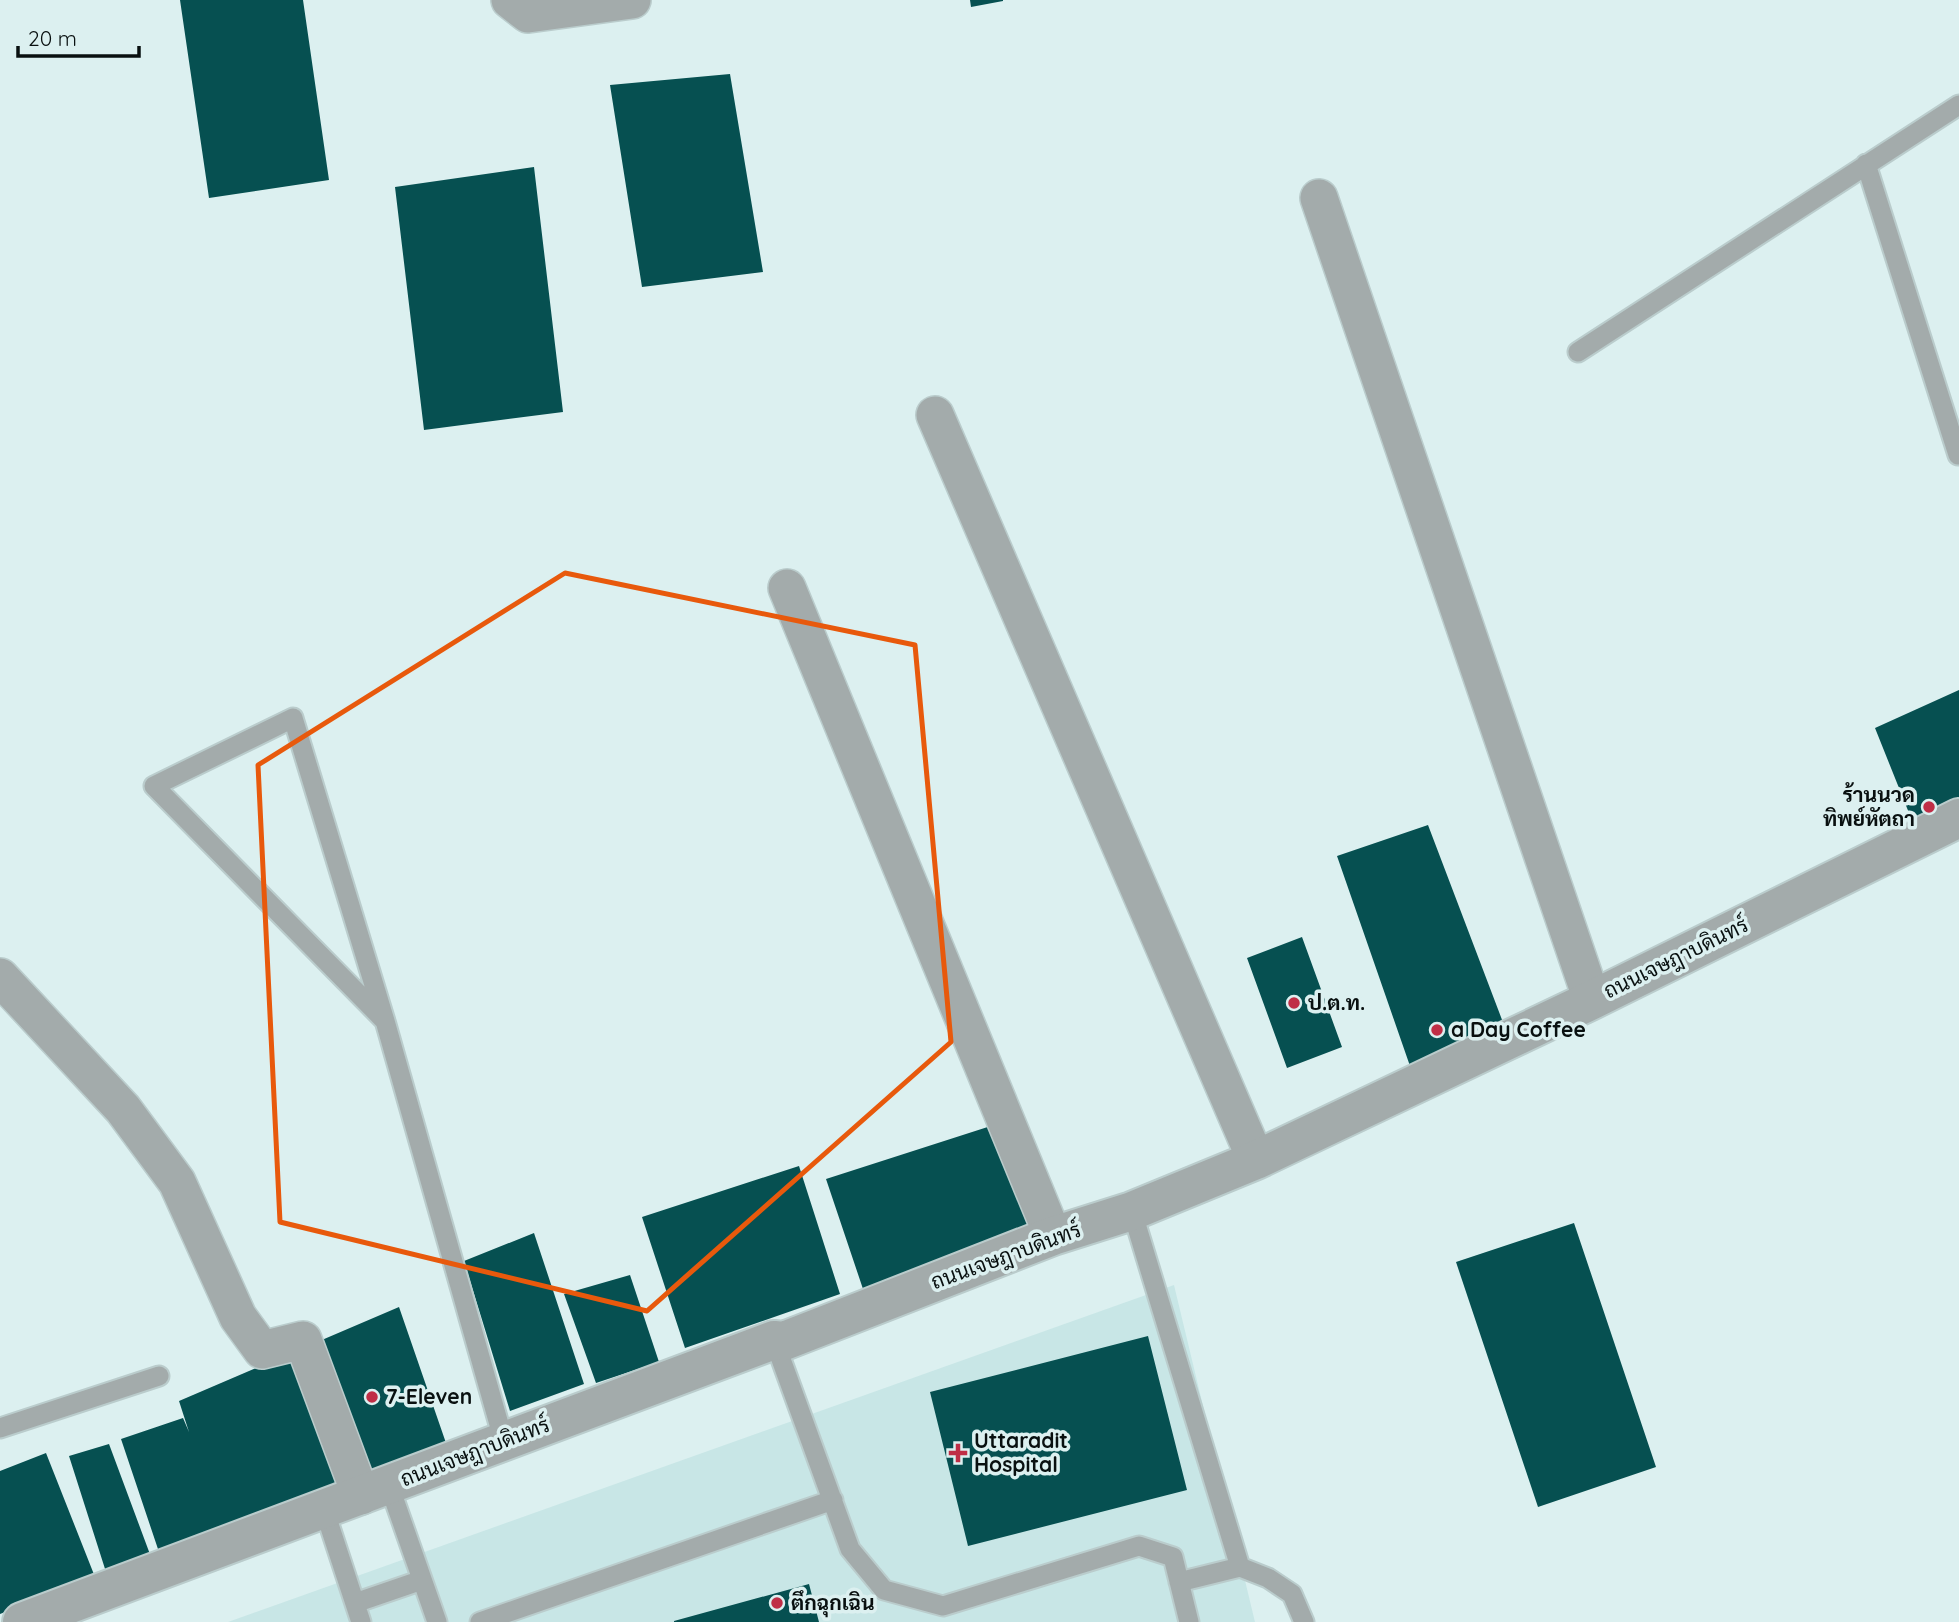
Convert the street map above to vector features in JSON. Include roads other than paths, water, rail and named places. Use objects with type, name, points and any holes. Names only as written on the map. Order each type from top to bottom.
[{"type":"street","points":[[510,0],[528,14],[632,0]]},
{"type":"street","points":[[1319,198],[1592,1000]]},
{"type":"street","points":[[935,415],[1256,1160]]},
{"type":"street","points":[[787,588],[1053,1236]]},
{"type":"street","name":"ถนนเจษฎาบดินทร์","points":[[22,1622],[774,1340],[784,1341],[1053,1236],[1132,1211],[1256,1160],[1592,1000],[1959,818]]},
{"type":"street","points":[[0,977],[123,1109],[177,1182],[238,1317],[262,1350],[303,1340],[375,1490]]},
{"type":"lane","points":[[1578,352],[1959,105]]},
{"type":"lane","points":[[1866,164],[1958,455]]},
{"type":"lane","points":[[385,1021],[154,786],[293,718],[385,1021],[504,1442]]},
{"type":"lane","points":[[1132,1211],[1240,1566]]},
{"type":"lane","points":[[774,1340],[850,1549],[884,1590],[943,1606],[1139,1546],[1173,1557],[1189,1622]]},
{"type":"lane","points":[[0,1428],[159,1376]]},
{"type":"lane","points":[[375,1490],[422,1580],[437,1622]]},
{"type":"lane","points":[[480,1622],[833,1500]]},
{"type":"lane","points":[[324,1509],[361,1622]]},
{"type":"lane","points":[[1179,1582],[1240,1566],[1268,1578],[1292,1594],[1304,1622]]},
{"type":"lane","points":[[355,1602],[422,1580]]},
{"type":"place","name":"ร้านนวด ทิพย์หัตถา","points":[[1929,807]]},
{"type":"place","name":"ป.ต.ท.","points":[[1294,1003]]},
{"type":"place","name":"a Day Coffee","points":[[1437,1030]]},
{"type":"place","name":"7-Eleven","points":[[372,1397]]},
{"type":"place","name":"Uttaradit Hospital","points":[[958,1453]]},
{"type":"place","name":"ตึกฉุกเฉิน","points":[[777,1603]]}]
